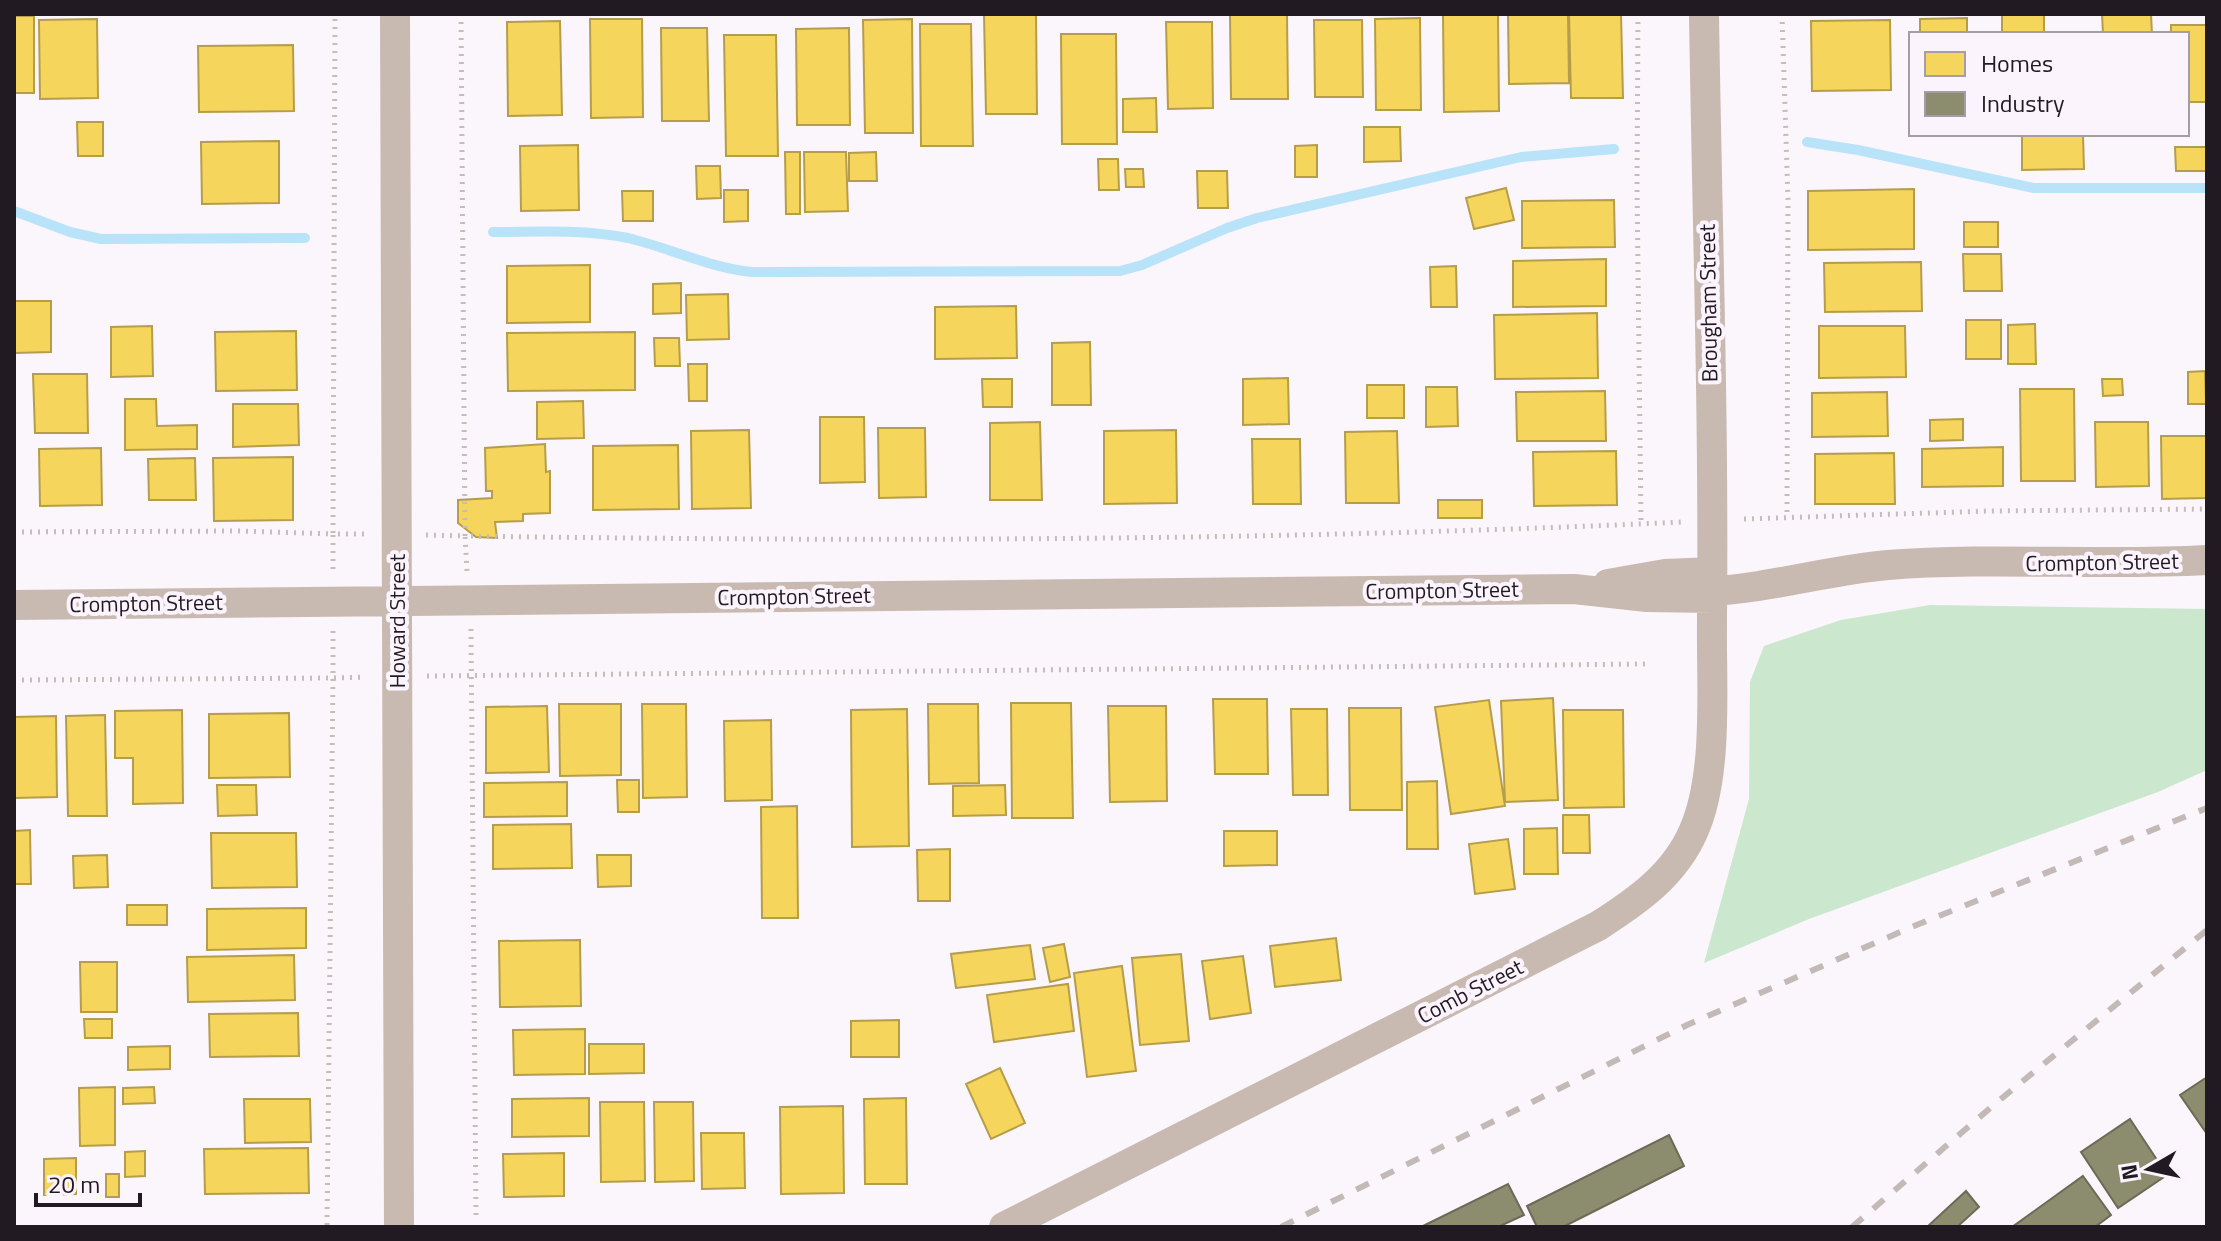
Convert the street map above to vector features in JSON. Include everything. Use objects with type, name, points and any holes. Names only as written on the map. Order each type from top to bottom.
[{"type":"street","name":"Howard Street","points":[[395,14],[399,1227]]},
{"type":"street","name":"Brougham Street","points":[[1704,14],[1712,587]]},
{"type":"street","name":"Crompton Street","points":[[14,605],[1574,589],[1647,597],[1712,587],[1752,588],[1830,572],[1892,565],[2207,560]]},
{"type":"street","name":"Comb Street","points":[[1004,1227],[1598,926],[1657,884],[1680,856],[1694,830],[1707,784],[1712,587]]},
{"type":"path","points":[[14,532],[333,534],[335,14]]},
{"type":"path","points":[[461,14],[465,536],[774,540],[1342,534],[1641,524],[1638,14]]},
{"type":"path","points":[[1782,14],[1788,200],[1787,517],[2207,509]]},
{"type":"path","points":[[476,1216],[473,676],[1647,664]]},
{"type":"path","points":[[14,680],[333,678],[327,1227]]},
{"type":"green space","points":[[1930,605],[2207,609],[2207,770],[2158,792],[1809,919],[1704,963],[1749,799],[1750,682],[1764,646],[1841,620]]},
{"type":"building: Homes","points":[[984,14],[1036,14],[1037,114],[986,114]]},
{"type":"building: Homes","points":[[1230,14],[1287,14],[1288,99],[1231,99]]},
{"type":"building: Homes","points":[[1443,14],[1498,14],[1499,111],[1444,112]]},
{"type":"building: Homes","points":[[1508,14],[1568,14],[1569,83],[1509,84]]},
{"type":"building: Homes","points":[[1569,14],[1621,14],[1623,98],[1571,98]]},
{"type":"building: Homes","points":[[2044,14],[2044,32],[2002,32],[2002,15]]},
{"type":"building: Homes","points":[[2102,14],[2151,14],[2152,32],[2103,32]]},
{"type":"building: Homes","points":[[14,16],[34,16],[34,93],[14,93]]},
{"type":"building: Homes","points":[[1420,18],[1421,110],[1376,110],[1375,19]]},
{"type":"building: Homes","points":[[1967,18],[1967,32],[1920,32],[1920,19]]},
{"type":"building: Homes","points":[[97,19],[98,98],[40,99],[39,20]]},
{"type":"building: Homes","points":[[590,19],[642,19],[643,117],[591,118]]},
{"type":"building: Homes","points":[[912,19],[913,133],[865,133],[863,20]]},
{"type":"building: Homes","points":[[1314,20],[1362,20],[1363,97],[1315,97]]},
{"type":"building: Homes","points":[[1890,20],[1891,90],[1812,91],[1811,21]]},
{"type":"building: Homes","points":[[560,21],[562,115],[508,116],[507,22]]},
{"type":"building: Homes","points":[[1166,22],[1212,22],[1213,108],[1168,109]]},
{"type":"building: Homes","points":[[920,24],[971,24],[973,146],[921,146]]},
{"type":"building: Homes","points":[[2171,25],[2207,25],[2207,102],[2189,102],[2189,32],[2171,32]]},
{"type":"building: Homes","points":[[661,28],[707,28],[709,121],[662,121]]},
{"type":"building: Homes","points":[[849,28],[850,125],[797,125],[796,29]]},
{"type":"building: Homes","points":[[1061,34],[1116,34],[1117,144],[1062,144]]},
{"type":"building: Homes","points":[[724,35],[776,35],[778,156],[726,156]]},
{"type":"building: Homes","points":[[293,45],[294,111],[199,112],[198,46]]},
{"type":"building: Homes","points":[[1156,98],[1157,132],[1123,132],[1123,99]]},
{"type":"building: Homes","points":[[77,122],[103,122],[103,156],[78,156]]},
{"type":"building: Homes","points":[[1364,127],[1400,127],[1401,161],[1364,162]]},
{"type":"building: Homes","points":[[2022,136],[2083,136],[2084,169],[2022,170]]},
{"type":"building: Homes","points":[[279,141],[279,203],[202,204],[201,142]]},
{"type":"building: Homes","points":[[578,145],[579,210],[521,211],[520,146]]},
{"type":"building: Homes","points":[[1317,145],[1317,177],[1295,177],[1295,146]]},
{"type":"building: Homes","points":[[2175,147],[2207,147],[2207,171],[2176,171]]},
{"type":"building: Homes","points":[[785,152],[800,152],[800,214],[786,214]]},
{"type":"building: Homes","points":[[804,152],[846,152],[848,211],[805,212]]},
{"type":"building: Homes","points":[[876,152],[877,181],[849,181],[849,153]]},
{"type":"building: Homes","points":[[1098,159],[1118,159],[1119,190],[1099,190]]},
{"type":"building: Homes","points":[[696,166],[720,166],[721,198],[697,199]]},
{"type":"building: Homes","points":[[1125,169],[1143,169],[1144,187],[1126,187]]},
{"type":"building: Homes","points":[[1197,171],[1227,171],[1228,208],[1198,208]]},
{"type":"building: Homes","points":[[1506,188],[1514,220],[1474,229],[1466,198]]},
{"type":"building: Homes","points":[[1914,189],[1914,249],[1808,250],[1808,191]]},
{"type":"building: Homes","points":[[724,190],[748,190],[748,221],[724,222]]},
{"type":"building: Homes","points":[[622,191],[653,191],[653,221],[623,221]]},
{"type":"building: Homes","points":[[1614,200],[1615,247],[1522,248],[1522,201]]},
{"type":"building: Homes","points":[[1964,222],[1998,222],[1998,247],[1964,247]]},
{"type":"building: Homes","points":[[1963,254],[2001,254],[2002,291],[1964,291]]},
{"type":"building: Homes","points":[[1606,259],[1606,306],[1513,307],[1513,261]]},
{"type":"building: Homes","points":[[1921,262],[1922,311],[1825,312],[1824,263]]},
{"type":"building: Homes","points":[[590,265],[590,322],[507,323],[507,266]]},
{"type":"building: Homes","points":[[1456,266],[1457,307],[1431,307],[1430,267]]},
{"type":"building: Homes","points":[[681,283],[681,313],[653,314],[653,284]]},
{"type":"building: Homes","points":[[728,294],[729,339],[687,340],[686,295]]},
{"type":"building: Homes","points":[[14,301],[51,301],[51,352],[14,353]]},
{"type":"building: Homes","points":[[1016,306],[1017,358],[935,359],[935,307]]},
{"type":"building: Homes","points":[[1597,313],[1598,378],[1495,379],[1494,315]]},
{"type":"building: Homes","points":[[1966,320],[2001,320],[2001,359],[1966,359]]},
{"type":"building: Homes","points":[[2035,324],[2036,364],[2008,364],[2008,325]]},
{"type":"building: Homes","points":[[152,326],[153,376],[111,377],[111,327]]},
{"type":"building: Homes","points":[[1819,326],[1905,326],[1906,377],[1819,378]]},
{"type":"building: Homes","points":[[296,331],[297,390],[216,391],[215,332]]},
{"type":"building: Homes","points":[[635,332],[635,390],[508,391],[507,333]]},
{"type":"building: Homes","points":[[654,338],[679,338],[680,366],[655,366]]},
{"type":"building: Homes","points":[[1090,342],[1091,405],[1052,405],[1052,343]]},
{"type":"building: Homes","points":[[688,364],[707,364],[707,401],[689,401]]},
{"type":"building: Homes","points":[[2205,371],[2206,404],[2188,404],[2188,372]]},
{"type":"building: Homes","points":[[33,374],[87,374],[88,433],[35,433]]},
{"type":"building: Homes","points":[[1288,378],[1289,424],[1243,425],[1243,379]]},
{"type":"building: Homes","points":[[982,379],[1012,379],[1012,407],[983,407]]},
{"type":"building: Homes","points":[[2102,379],[2122,379],[2123,395],[2103,396]]},
{"type":"building: Homes","points":[[1367,385],[1404,385],[1404,418],[1367,418]]},
{"type":"building: Homes","points":[[1426,387],[1457,387],[1458,426],[1426,427]]},
{"type":"building: Homes","points":[[2020,389],[2074,389],[2075,481],[2021,481]]},
{"type":"building: Homes","points":[[1605,391],[1606,441],[1517,441],[1516,392]]},
{"type":"building: Homes","points":[[1887,392],[1888,436],[1812,437],[1812,393]]},
{"type":"building: Homes","points":[[125,399],[156,399],[157,426],[197,425],[197,449],[125,450]]},
{"type":"building: Homes","points":[[583,401],[584,438],[537,439],[537,402]]},
{"type":"building: Homes","points":[[233,404],[298,404],[299,445],[233,447]]},
{"type":"building: Homes","points":[[820,417],[864,417],[865,482],[820,483]]},
{"type":"building: Homes","points":[[1963,419],[1963,440],[1930,441],[1930,420]]},
{"type":"building: Homes","points":[[1040,422],[1042,500],[990,500],[990,423]]},
{"type":"building: Homes","points":[[2095,422],[2148,422],[2149,486],[2096,487]]},
{"type":"building: Homes","points":[[878,428],[925,428],[926,497],[879,498]]},
{"type":"building: Homes","points":[[749,430],[751,508],[692,509],[691,431]]},
{"type":"building: Homes","points":[[1176,430],[1177,503],[1104,504],[1104,431]]},
{"type":"building: Homes","points":[[1397,431],[1399,503],[1346,503],[1345,432]]},
{"type":"building: Homes","points":[[2161,436],[2206,436],[2207,498],[2162,499]]},
{"type":"building: Homes","points":[[1252,439],[1300,439],[1301,504],[1253,504]]},
{"type":"building: Homes","points":[[545,444],[546,472],[550,471],[550,513],[523,514],[523,521],[495,522],[497,538],[476,537],[458,523],[458,500],[492,498],[492,491],[486,491],[485,448]]},
{"type":"building: Homes","points":[[678,445],[679,509],[593,510],[593,446]]},
{"type":"building: Homes","points":[[2003,447],[2003,486],[1922,487],[1922,449]]},
{"type":"building: Homes","points":[[101,448],[102,505],[40,506],[39,449]]},
{"type":"building: Homes","points":[[1616,451],[1617,505],[1534,506],[1533,452]]},
{"type":"building: Homes","points":[[1894,453],[1895,504],[1815,504],[1815,454]]},
{"type":"building: Homes","points":[[293,457],[293,520],[214,521],[213,458]]},
{"type":"building: Homes","points":[[195,458],[196,500],[149,500],[148,459]]},
{"type":"building: Homes","points":[[1438,500],[1482,500],[1482,518],[1438,518]]},
{"type":"building: Homes","points":[[1553,698],[1558,800],[1505,802],[1501,701]]},
{"type":"building: Homes","points":[[1213,699],[1267,699],[1268,774],[1215,774]]},
{"type":"building: Homes","points":[[1489,700],[1505,806],[1451,814],[1435,707]]},
{"type":"building: Homes","points":[[1011,703],[1071,703],[1073,818],[1012,818]]},
{"type":"building: Homes","points":[[559,704],[621,704],[621,775],[560,776]]},
{"type":"building: Homes","points":[[642,704],[686,704],[687,797],[643,798]]},
{"type":"building: Homes","points":[[928,704],[978,704],[979,783],[929,784]]},
{"type":"building: Homes","points":[[547,706],[549,772],[486,773],[486,707]]},
{"type":"building: Homes","points":[[1108,706],[1166,706],[1167,801],[1110,802]]},
{"type":"building: Homes","points":[[1349,708],[1401,708],[1402,810],[1350,810]]},
{"type":"building: Homes","points":[[907,709],[909,846],[852,847],[851,710]]},
{"type":"building: Homes","points":[[1291,709],[1327,709],[1328,795],[1293,795]]},
{"type":"building: Homes","points":[[182,710],[183,803],[133,804],[133,758],[115,758],[115,711]]},
{"type":"building: Homes","points":[[1563,710],[1623,710],[1624,807],[1564,808]]},
{"type":"building: Homes","points":[[289,713],[290,777],[209,778],[209,714]]},
{"type":"building: Homes","points":[[105,715],[107,816],[68,816],[66,716]]},
{"type":"building: Homes","points":[[56,716],[57,797],[14,798],[14,717]]},
{"type":"building: Homes","points":[[771,720],[772,800],[725,801],[724,721]]},
{"type":"building: Homes","points":[[617,780],[639,780],[639,812],[618,812]]},
{"type":"building: Homes","points":[[1437,781],[1438,849],[1407,849],[1407,782]]},
{"type":"building: Homes","points":[[567,782],[567,816],[484,817],[484,783]]},
{"type":"building: Homes","points":[[217,785],[256,785],[257,815],[218,816]]},
{"type":"building: Homes","points":[[1005,785],[1006,815],[953,816],[953,786]]},
{"type":"building: Homes","points":[[797,806],[798,918],[762,918],[761,807]]},
{"type":"building: Homes","points":[[1563,815],[1589,815],[1590,853],[1563,853]]},
{"type":"building: Homes","points":[[571,824],[572,868],[493,869],[493,825]]},
{"type":"building: Homes","points":[[1557,828],[1558,874],[1524,874],[1524,829]]},
{"type":"building: Homes","points":[[30,830],[31,884],[14,884],[14,831]]},
{"type":"building: Homes","points":[[1224,831],[1277,831],[1277,865],[1224,866]]},
{"type":"building: Homes","points":[[211,833],[296,833],[297,887],[212,888]]},
{"type":"building: Homes","points":[[1508,839],[1515,889],[1475,894],[1469,844]]},
{"type":"building: Homes","points":[[950,849],[950,901],[918,901],[917,850]]},
{"type":"building: Homes","points":[[107,855],[108,887],[74,888],[73,856]]},
{"type":"building: Homes","points":[[597,855],[631,855],[631,886],[598,887]]},
{"type":"building: Homes","points":[[127,905],[167,905],[167,925],[127,925]]},
{"type":"building: Homes","points":[[306,908],[306,948],[207,950],[207,909]]},
{"type":"building: Homes","points":[[1336,938],[1341,980],[1275,987],[1270,946]]},
{"type":"building: Homes","points":[[580,940],[581,1006],[500,1007],[499,941]]},
{"type":"building: Homes","points":[[1064,944],[1070,977],[1050,982],[1043,948]]},
{"type":"building: Homes","points":[[1030,945],[1035,979],[956,988],[951,954]]},
{"type":"building: Homes","points":[[1181,954],[1189,1041],[1140,1045],[1132,958]]},
{"type":"building: Homes","points":[[294,955],[295,1000],[188,1002],[187,957]]},
{"type":"building: Homes","points":[[1243,956],[1251,1013],[1210,1019],[1202,961]]},
{"type":"building: Homes","points":[[80,962],[117,962],[117,1012],[81,1012]]},
{"type":"building: Homes","points":[[1122,966],[1136,1071],[1087,1077],[1074,973]]},
{"type":"building: Homes","points":[[1068,984],[1074,1031],[994,1042],[987,995]]},
{"type":"building: Homes","points":[[298,1013],[299,1056],[210,1057],[209,1014]]},
{"type":"building: Homes","points":[[84,1019],[112,1019],[112,1038],[85,1038]]},
{"type":"building: Homes","points":[[899,1020],[899,1057],[851,1057],[851,1021]]},
{"type":"building: Homes","points":[[585,1029],[585,1074],[514,1075],[513,1030]]},
{"type":"building: Homes","points":[[589,1044],[644,1044],[644,1073],[589,1074]]},
{"type":"building: Homes","points":[[170,1046],[170,1069],[128,1070],[128,1047]]},
{"type":"building: Homes","points":[[1000,1068],[1025,1123],[991,1139],[966,1084]]},
{"type":"building: Homes","points":[[115,1087],[115,1145],[80,1146],[79,1088]]},
{"type":"building: Homes","points":[[154,1087],[155,1103],[123,1104],[123,1088]]},
{"type":"building: Homes","points":[[589,1098],[589,1136],[512,1137],[512,1099]]},
{"type":"building: Homes","points":[[906,1098],[907,1184],[865,1184],[864,1099]]},
{"type":"building: Homes","points":[[244,1099],[310,1099],[311,1142],[245,1143]]},
{"type":"building: Homes","points":[[600,1102],[644,1102],[645,1181],[601,1182]]},
{"type":"building: Homes","points":[[654,1102],[693,1102],[694,1181],[655,1182]]},
{"type":"building: Homes","points":[[843,1106],[844,1193],[781,1194],[780,1107]]},
{"type":"building: Homes","points":[[701,1133],[744,1133],[745,1188],[702,1189]]},
{"type":"building: Homes","points":[[308,1148],[309,1193],[205,1194],[204,1149]]},
{"type":"building: Homes","points":[[145,1151],[145,1176],[125,1177],[125,1152]]},
{"type":"building: Homes","points":[[564,1153],[564,1196],[504,1197],[503,1154]]},
{"type":"building: Homes","points":[[76,1158],[76,1194],[44,1195],[44,1159]]},
{"type":"building: Homes","points":[[106,1174],[119,1174],[119,1197],[106,1197]]},
{"type":"building: Industry","points":[[2207,1077],[2207,1134],[2180,1095]]},
{"type":"building: Industry","points":[[2130,1119],[2167,1175],[2118,1208],[2081,1152]]},
{"type":"building: Industry","points":[[1669,1135],[1684,1166],[1563,1227],[1537,1227],[1527,1206]]},
{"type":"building: Industry","points":[[2083,1176],[2111,1215],[2095,1227],[2012,1227]]},
{"type":"building: Industry","points":[[1508,1184],[1524,1215],[1498,1227],[1421,1227]]},
{"type":"building: Industry","points":[[1966,1191],[1979,1207],[1957,1227],[1927,1227]]},
{"type":"waterway","points":[[1807,142],[2034,188],[2207,188]]},
{"type":"waterway","points":[[493,232],[611,235],[752,272],[1120,271],[1257,218],[1521,157],[1614,149]]},
{"type":"waterway","points":[[14,211],[70,232],[101,239],[305,238]]},
{"type":"railway","points":[[1281,1227],[1687,1025],[1914,926],[2207,808]]},
{"type":"railway","points":[[1852,1227],[1996,1103],[2207,930]]}]
